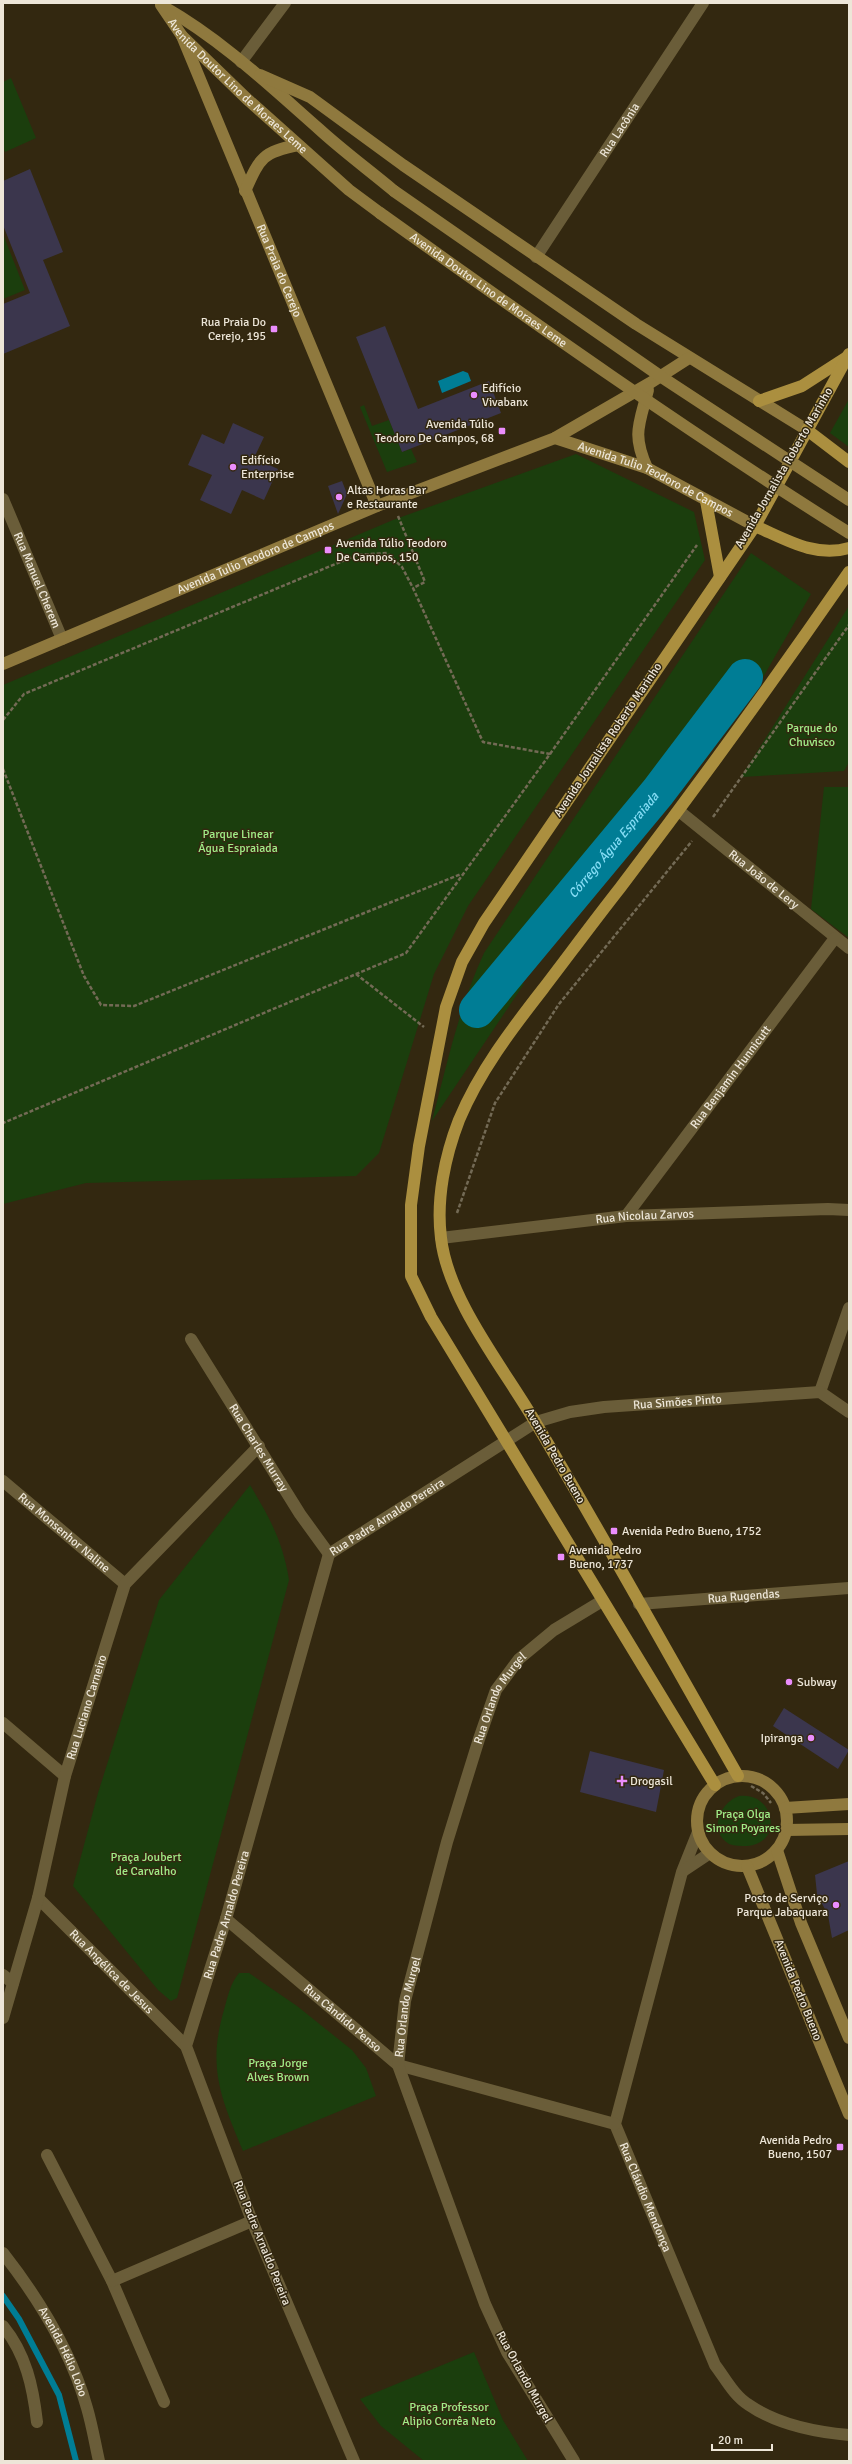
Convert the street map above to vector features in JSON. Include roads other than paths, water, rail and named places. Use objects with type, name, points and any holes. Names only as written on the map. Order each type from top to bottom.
[{"type":"main road","points":[[759,401],[802,386],[848,355]]},
{"type":"main road","name":"Avenida Jornalista Roberto Marinho","points":[[505,1441],[431,1317],[411,1276],[411,1205],[419,1146],[446,1007],[462,962],[484,923],[755,526],[848,355]]},
{"type":"main road","points":[[807,430],[849,462]]},
{"type":"main road","points":[[706,501],[720,577]]},
{"type":"main road","points":[[755,526],[818,551],[838,551],[849,548]]},
{"type":"main road","points":[[679,811],[789,660],[849,572]]},
{"type":"main road","name":"Avenida Pedro Bueno","points":[[679,811],[513,1028],[482,1074],[459,1120],[445,1164],[440,1199],[441,1238],[449,1273],[487,1347],[536,1422],[738,1776]]},
{"type":"main road","points":[[505,1441],[715,1785]]},
{"type":"street","points":[[241,62],[285,3]]},
{"type":"street","name":"Rua Lacônia","points":[[536,257],[703,3]]},
{"type":"street","name":"Avenida Doutor Lino de Moraes Leme","points":[[160,4],[193,24],[260,75],[320,130],[394,191],[663,378],[849,500]]},
{"type":"street","name":"Avenida Doutor Lino de Moraes Leme","points":[[160,4],[182,36],[298,145],[380,213],[584,359],[752,472],[849,533]]},
{"type":"street","name":"Rua Praia do Cerejo","points":[[182,36],[245,191],[301,319],[377,506]]},
{"type":"street","name":"Avenida Doutor Lino de Moraes Leme","points":[[260,75],[310,97],[403,165],[536,257],[689,358],[807,430]]},
{"type":"street","points":[[245,191],[255,169],[268,154],[276,149],[298,145]]},
{"type":"street","name":"Avenida Tulio Teodoro de Campos","points":[[3,664],[377,506],[555,438],[650,384],[689,358]]},
{"type":"street","points":[[647,468],[638,448],[637,438],[638,425],[650,384]]},
{"type":"street","name":"Avenida Tulio Teodoro de Campos","points":[[555,438],[647,468],[755,526]]},
{"type":"street","name":"Rua Manuel Cherem","points":[[3,499],[62,640]]},
{"type":"street","name":"Rua João de Lery","points":[[679,811],[849,948]]},
{"type":"street","name":"Rua Benjamin Hunnicutt","points":[[626,1216],[835,938]]},
{"type":"street","name":"Rua Nicolau Zarvos","points":[[441,1238],[626,1216],[828,1208],[849,1210]]},
{"type":"street","points":[[849,1308],[820,1392],[849,1412]]},
{"type":"street","name":"Rua Charles Murray","points":[[191,1339],[300,1514],[329,1554]]},
{"type":"street","name":"Rua Simões Pinto","points":[[505,1441],[536,1422],[570,1412],[604,1407],[820,1392]]},
{"type":"street","name":"Rua Padre Arnaldo Pereira","points":[[354,2461],[252,2221],[186,2046],[226,1919],[329,1554],[505,1441]]},
{"type":"street","name":"Rua Luciano Carneiro","points":[[3,2018],[38,1898],[65,1776],[125,1584],[259,1446]]},
{"type":"street","name":"Rua Monsenhor Naline","points":[[3,1481],[125,1584]]},
{"type":"street","name":"Rua Rugendas","points":[[639,1604],[849,1588]]},
{"type":"street","name":"Rua Orlando Murgel","points":[[574,2461],[507,2352],[486,2304],[398,2065],[405,2001],[448,1842],[496,1690],[519,1659],[554,1630],[602,1601]]},
{"type":"street","points":[[3,1723],[65,1776]]},
{"type":"street","points":[[738,1776],[755,1777],[771,1786],[777,1792],[786,1830],[777,1850],[769,1858],[747,1866],[723,1862],[710,1853],[698,1832],[697,1823],[699,1806],[703,1798],[715,1785],[725,1778],[738,1776]]},
{"type":"street","points":[[780,1808],[849,1804]]},
{"type":"street","points":[[786,1830],[849,1829]]},
{"type":"street","points":[[615,2124],[682,1872],[698,1832]]},
{"type":"street","points":[[777,1850],[801,1923],[849,2038]]},
{"type":"street","points":[[682,1872],[710,1853]]},
{"type":"street","name":"Avenida Pedro Bueno","points":[[747,1866],[849,2114]]},
{"type":"street","name":"Rua Angélica de Jesus","points":[[38,1898],[186,2046]]},
{"type":"street","name":"Rua Cândido Penso","points":[[226,1919],[398,2065],[615,2124]]},
{"type":"street","points":[[3,1975],[13,1983]]},
{"type":"street","name":"Rua Cláudio Mendonça","points":[[615,2124],[715,2365],[734,2391],[748,2405],[774,2418],[803,2429],[849,2435]]},
{"type":"street","points":[[47,2155],[112,2281],[164,2402]]},
{"type":"street","points":[[112,2281],[252,2221]]},
{"type":"street","name":"Avenida Hélio Lobo","points":[[3,2253],[50,2321],[66,2352],[87,2407],[99,2461]]},
{"type":"street","points":[[3,2326],[25,2362],[33,2390],[38,2422]]},
{"type":"water","points":[[463,371],[468,373],[471,381],[442,393],[438,381]]},
{"type":"waterway","name":"Córrego Água Espraiada","points":[[477,1010],[658,792],[745,677]]},
{"type":"waterway","points":[[3,2296],[19,2319],[59,2395],[76,2461]]},
{"type":"place","name":"Rua Praia Do Cerejo, 195","points":[[274,329]]},
{"type":"place","name":"Edifício Vivabanx","points":[[474,395]]},
{"type":"place","name":"Avenida Túlio Teodoro De Campos, 68","points":[[502,431]]},
{"type":"place","name":"Edifício Enterprise","points":[[233,467]]},
{"type":"place","name":"Altas Horas Bar e Restaurante","points":[[339,497]]},
{"type":"place","name":"Avenida Túlio Teodoro De Campos, 150","points":[[328,550]]},
{"type":"place","name":"Avenida Pedro Bueno, 1752","points":[[614,1531]]},
{"type":"place","name":"Avenida Pedro Bueno, 1737","points":[[561,1557]]},
{"type":"place","name":"Subway","points":[[789,1682]]},
{"type":"place","name":"Ipiranga","points":[[811,1738]]},
{"type":"place","name":"Drogasil","points":[[622,1781]]},
{"type":"place","name":"Posto de Serviço Parque Jabaquara","points":[[836,1905]]},
{"type":"place","name":"Avenida Pedro Bueno, 1507","points":[[840,2147]]},
{"type":"park label","name":"Parque do Chuvisco","points":[[812,735]]},
{"type":"park label","name":"Parque Linear Água Espraiada","points":[[238,841]]},
{"type":"park label","name":"Praça Olga Simon Poyares","points":[[743,1821]]},
{"type":"park label","name":"Praça Joubert de Carvalho","points":[[146,1864]]},
{"type":"park label","name":"Praça Jorge Alves Brown","points":[[278,2070]]},
{"type":"park label","name":"Praça Professor Alipio Corrêa Neto","points":[[449,2414]]}]
